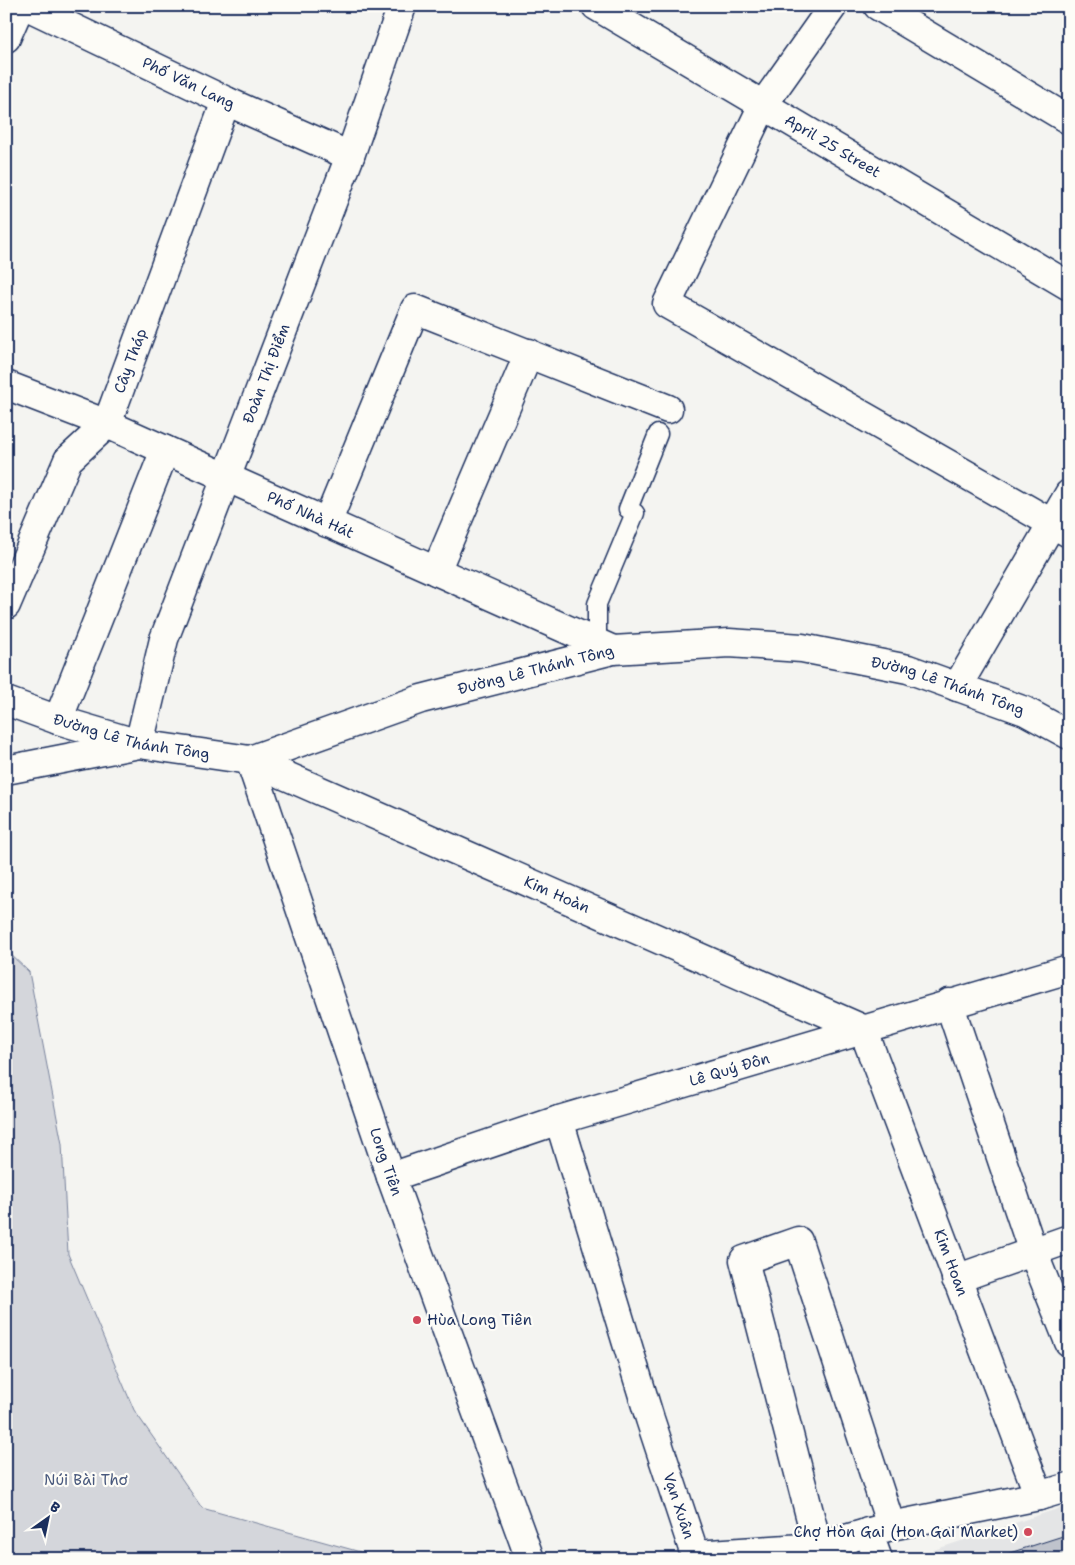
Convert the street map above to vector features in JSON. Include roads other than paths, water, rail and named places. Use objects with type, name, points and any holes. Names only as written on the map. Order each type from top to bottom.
[{"type":"street","points":[[6,38],[20,6]]},
{"type":"street","name":"Phố Văn Lang","points":[[27,6],[226,101],[350,156]]},
{"type":"street","name":"Đoàn Thị Điểm","points":[[140,744],[164,639],[350,156],[402,6]]},
{"type":"street","name":"April 25 Street","points":[[596,6],[1069,286]]},
{"type":"street","points":[[832,6],[763,105],[666,304],[1061,528]]},
{"type":"street","points":[[878,6],[1069,120]]},
{"type":"street","name":"Cây Tháp","points":[[6,606],[68,460],[107,424],[226,101]]},
{"type":"street","points":[[328,523],[415,309],[529,353],[663,422]]},
{"type":"street","points":[[436,571],[529,353]]},
{"type":"street","name":"Phố Nhà Hát","points":[[6,385],[107,424],[605,647]]},
{"type":"street","points":[[58,720],[165,450]]},
{"type":"street","points":[[957,687],[1061,528],[1069,494]]},
{"type":"street","name":"Đường Lê Thánh Tông","points":[[6,701],[58,720],[140,744],[250,760],[421,699],[605,647],[729,643],[802,648],[908,669],[1024,711],[1069,735]]},
{"type":"street","points":[[6,770],[140,744]]},
{"type":"street","name":"Kim Hoàn","points":[[250,760],[862,1029]]},
{"type":"street","name":"Long Tiên","points":[[250,760],[391,1177],[530,1559]]},
{"type":"street","name":"Lê Quý Đôn","points":[[391,1177],[559,1120],[1069,969]]},
{"type":"street","points":[[949,1003],[1033,1252],[1069,1342]]},
{"type":"street","name":"Kim Hoan","points":[[862,1029],[1039,1496]]},
{"type":"street","name":"Vạn Xuân","points":[[559,1120],[650,1419],[688,1557],[818,1547],[880,1529],[1039,1496],[1069,1487]]},
{"type":"street","points":[[956,1279],[1069,1239]]},
{"type":"street","points":[[818,1547],[744,1260],[798,1241],[880,1529],[878,1559]]},
{"type":"lane","points":[[605,647],[597,604],[634,513],[628,508],[663,422]]},
{"type":"place","name":"Hùa Long Tiên","points":[[417,1320]]},
{"type":"place","name":"Chợ Hòn Gai (Hon Gai Market)","points":[[1028,1532]]},
{"type":"park label","name":"Núi Bài Thơ","points":[[86,1480]]}]
